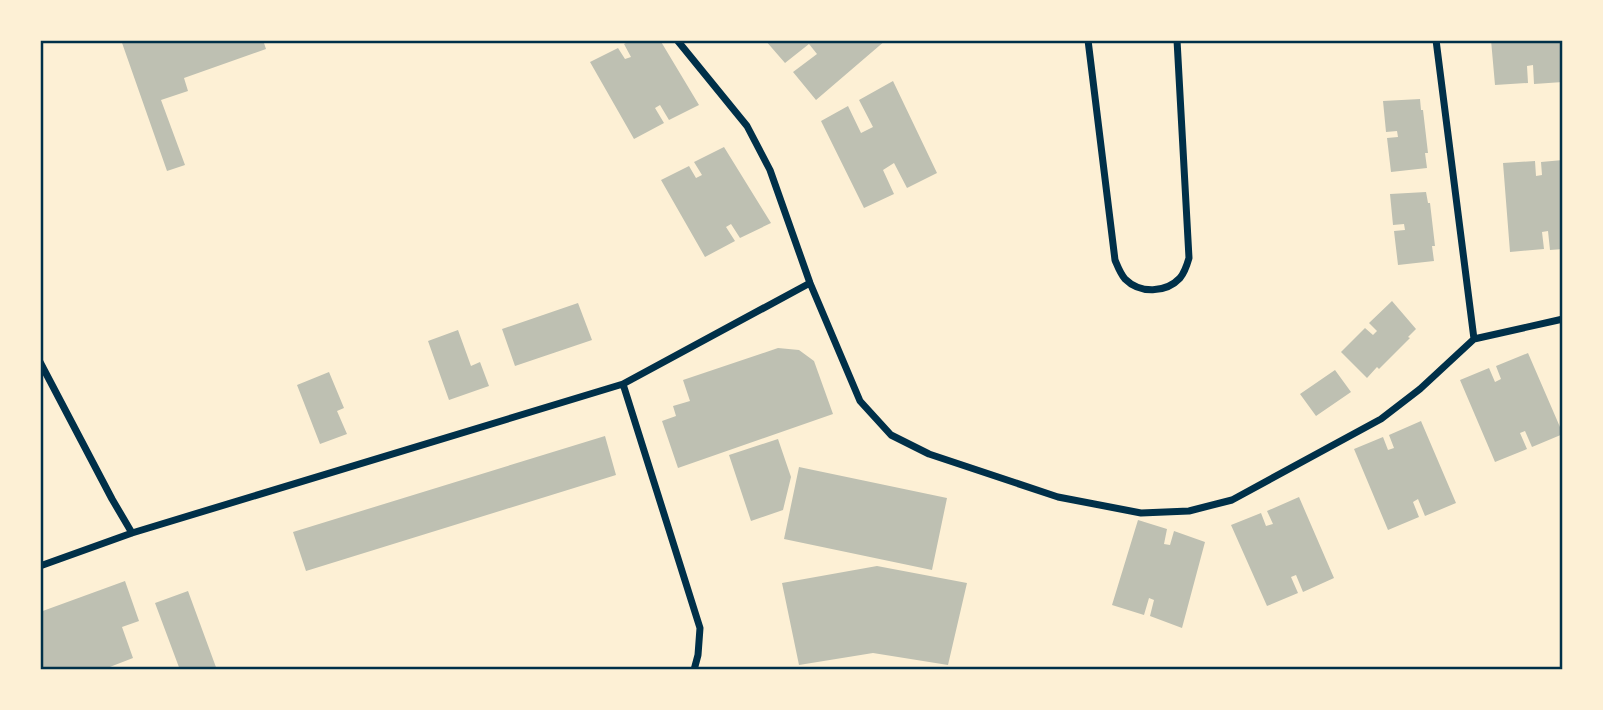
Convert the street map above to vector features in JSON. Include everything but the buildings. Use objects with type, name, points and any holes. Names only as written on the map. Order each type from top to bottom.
[{"type":"street","points":[[677,40],[747,126],[770,170],[810,283],[860,401],[891,435],[929,454],[1058,498],[1141,513],[1189,511],[1232,500],[1381,418],[1420,389],[1474,339],[1563,320]]},
{"type":"street","points":[[1088,40],[1115,260],[1119,272],[1127,281],[1138,288],[1152,290],[1167,288],[1178,280],[1185,271],[1189,258],[1177,40]]},
{"type":"street","points":[[1436,40],[1474,339]]},
{"type":"street","points":[[40,566],[132,533],[623,384],[810,283]]},
{"type":"street","points":[[40,362],[132,533]]},
{"type":"street","points":[[623,384],[699,628],[698,655],[694,670]]}]
